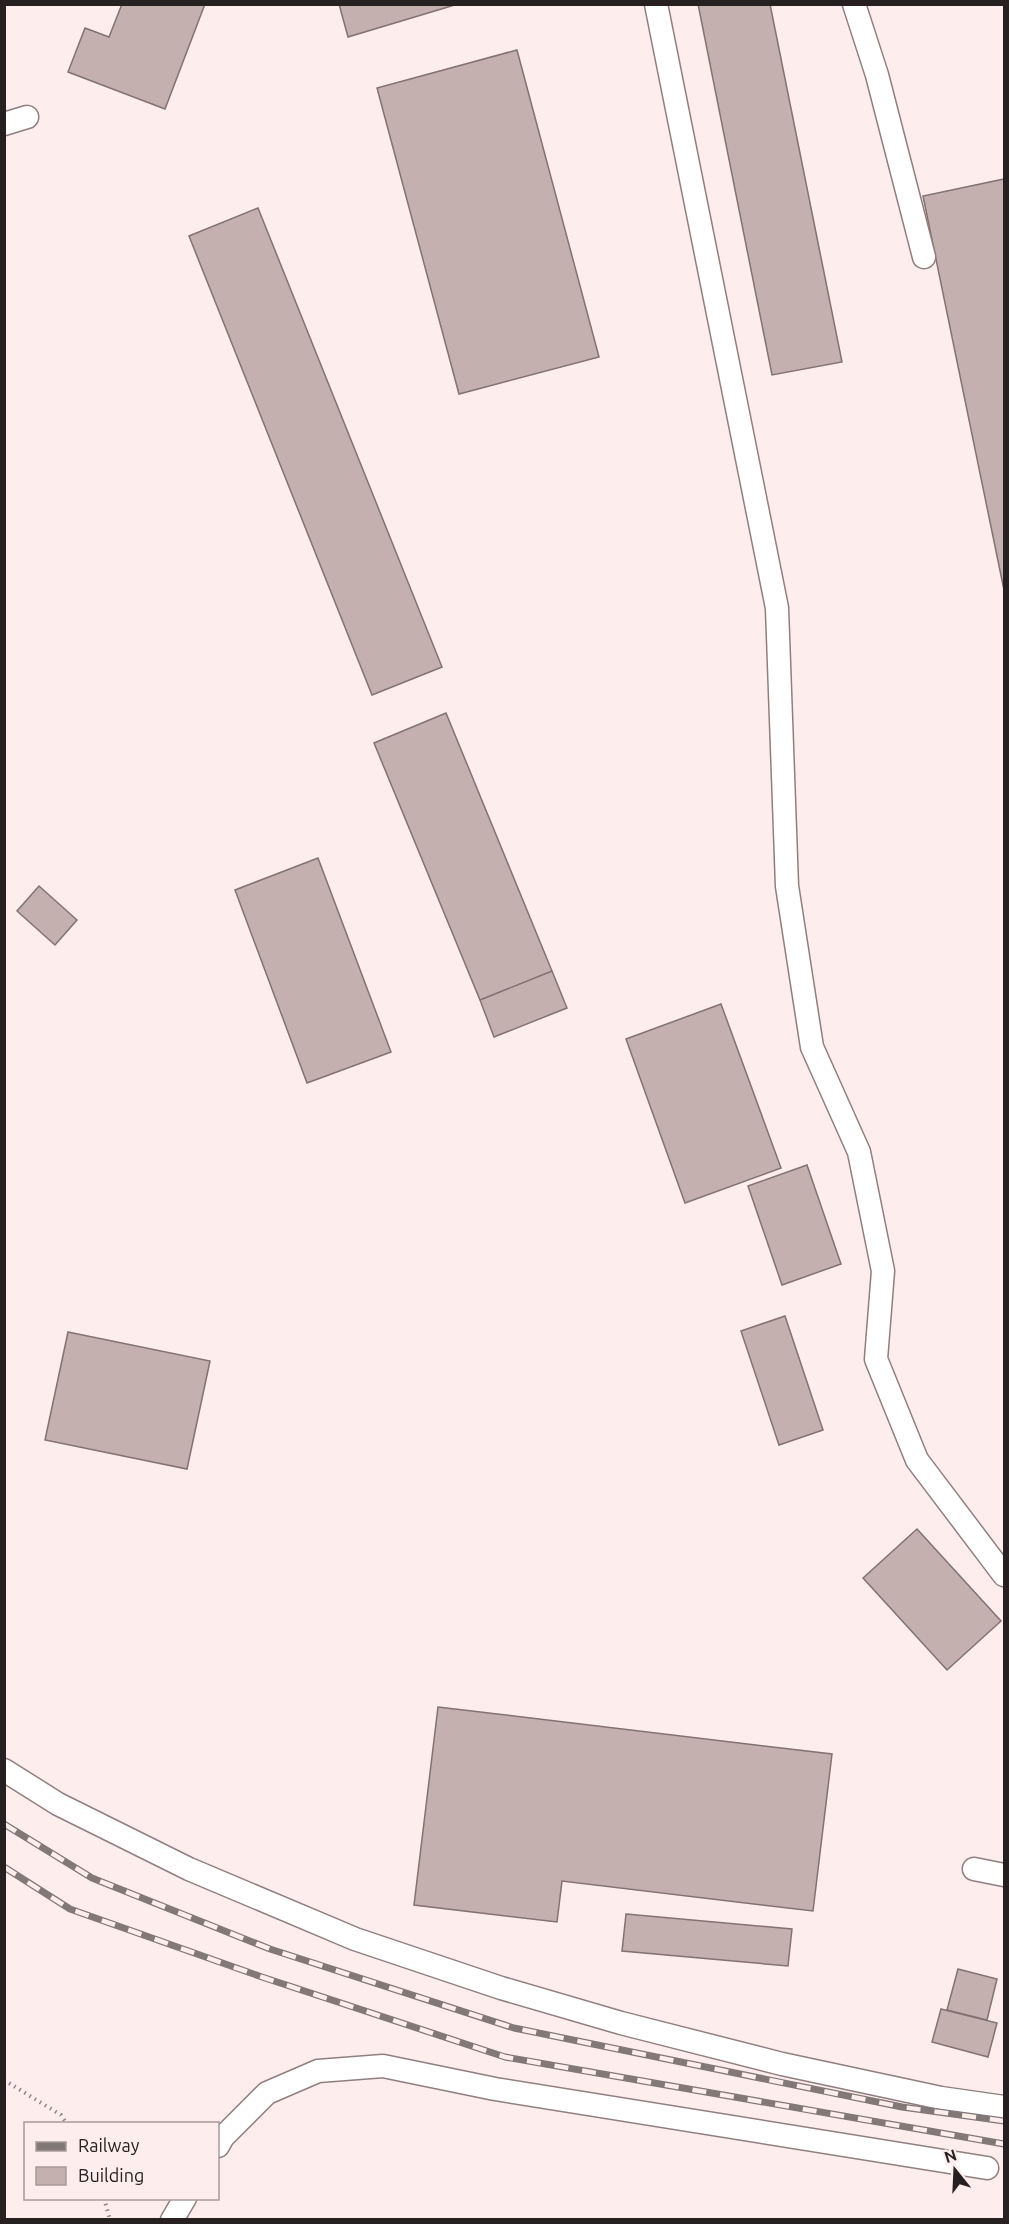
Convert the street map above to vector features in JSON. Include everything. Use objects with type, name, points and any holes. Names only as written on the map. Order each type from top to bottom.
[{"type":"lane","points":[[656,4],[777,608],[787,886],[812,1047],[859,1152],[883,1270],[876,1359],[917,1460],[1005,1575]]},
{"type":"lane","points":[[854,4],[877,75],[924,257]]},
{"type":"lane","points":[[4,124],[27,117]]},
{"type":"lane","points":[[4,1770],[58,1804],[189,1869],[355,1939],[478,1981],[621,2023],[783,2064],[941,2098],[1005,2108]]},
{"type":"lane","points":[[974,1869],[1005,1875]]},
{"type":"lane","points":[[219,2144],[223,2137],[267,2093],[318,2071],[383,2066],[495,2089],[987,2168]]},
{"type":"lane","points":[[172,2220],[184,2200]]},
{"type":"path","points":[[4,2080],[61,2115],[66,2122]]},
{"type":"path","points":[[104,2200],[110,2220]]},
{"type":"building","points":[[122,4],[205,4],[165,109],[68,72],[85,28],[109,37]]},
{"type":"building","points":[[339,4],[458,4],[348,37]]},
{"type":"building","points":[[698,4],[770,4],[842,362],[772,375]]},
{"type":"building","points":[[517,50],[599,357],[459,394],[377,88]]},
{"type":"building","points":[[1004,179],[1004,590],[923,196]]},
{"type":"building","points":[[258,208],[442,667],[372,695],[189,236]]},
{"type":"building","points":[[446,713],[552,971],[480,1000],[374,743]]},
{"type":"building","points":[[318,858],[391,1052],[307,1083],[235,890]]},
{"type":"building","points":[[39,886],[77,920],[55,945],[17,911]]},
{"type":"building","points":[[552,971],[567,1008],[494,1037],[480,1000]]},
{"type":"building","points":[[721,1004],[781,1168],[685,1203],[626,1039]]},
{"type":"building","points":[[807,1165],[841,1264],[782,1285],[748,1186]]},
{"type":"building","points":[[785,1316],[823,1430],[779,1445],[741,1331]]},
{"type":"building","points":[[68,1332],[210,1361],[187,1469],[45,1440]]},
{"type":"building","points":[[917,1529],[1001,1621],[947,1670],[863,1578]]},
{"type":"building","points":[[438,1707],[832,1754],[813,1911],[562,1881],[557,1922],[414,1905]]},
{"type":"building","points":[[626,1914],[792,1929],[788,1966],[622,1951]]},
{"type":"building","points":[[958,1969],[997,1979],[987,2020],[947,2010]]},
{"type":"building","points":[[941,2009],[997,2023],[988,2057],[932,2042]]},
{"type":"railway","points":[[4,1824],[92,1878],[270,1949],[514,2028],[902,2107],[1004,2121]]},
{"type":"railway","points":[[4,1867],[70,1909],[262,1977],[505,2057],[1004,2144]]}]
